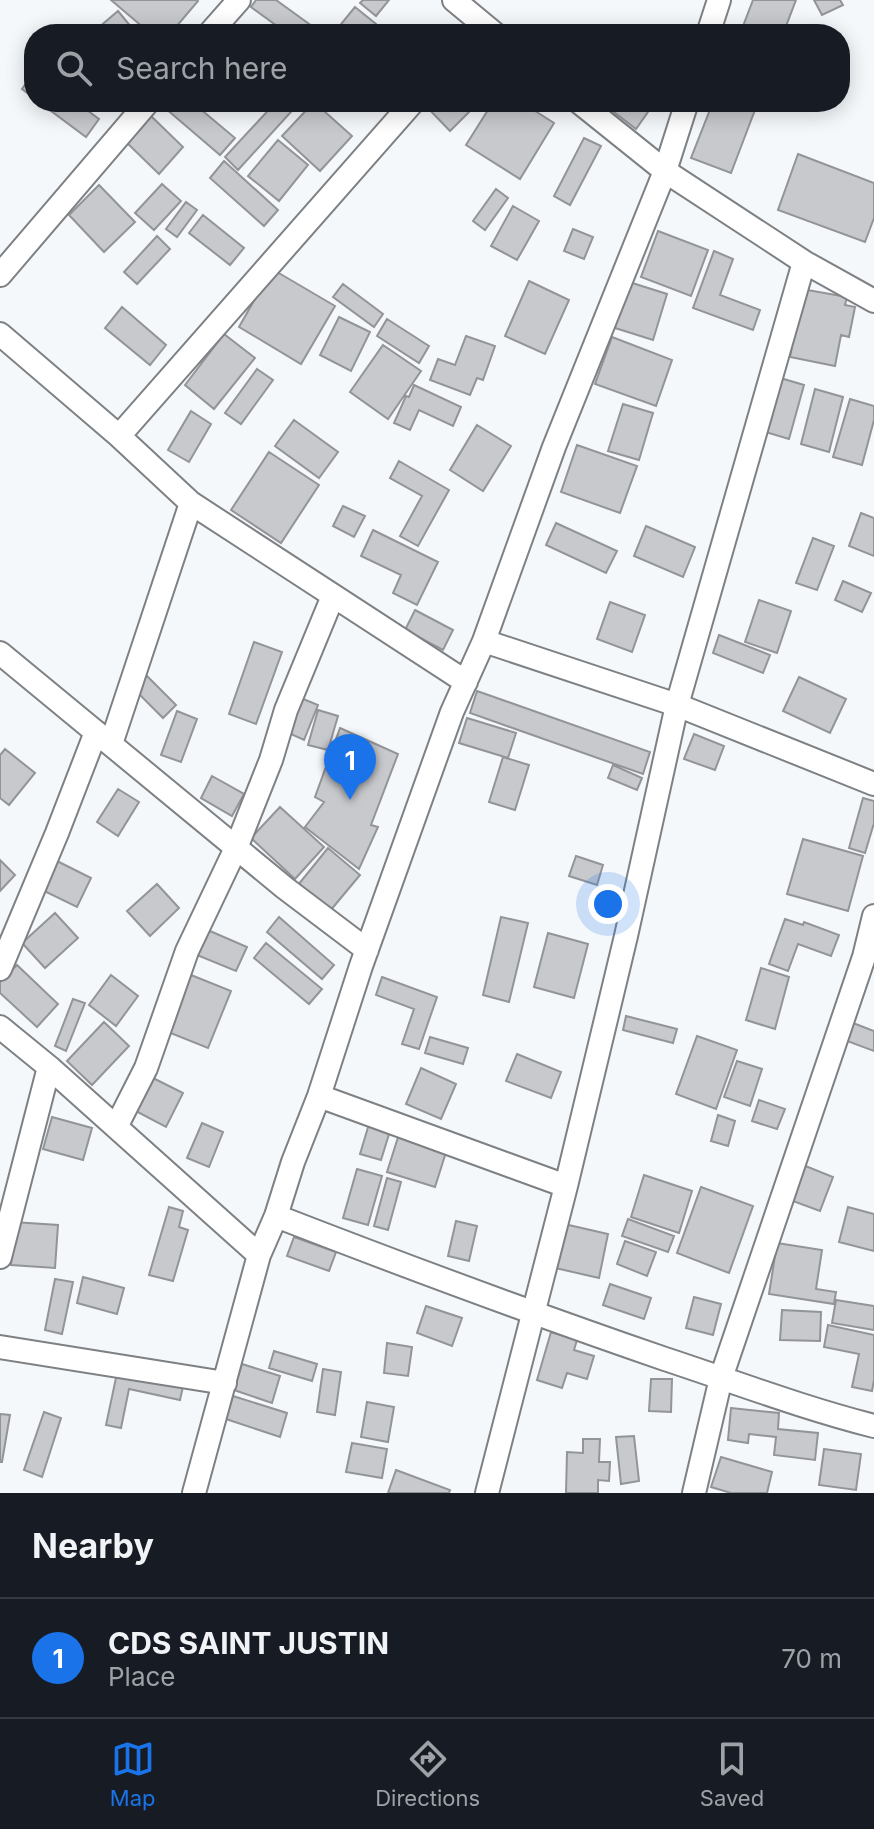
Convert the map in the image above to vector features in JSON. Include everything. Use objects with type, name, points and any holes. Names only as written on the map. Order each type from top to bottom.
[{"type":"street","points":[[218,24],[239,0]]},
{"type":"street","points":[[454,0],[478,24]]},
{"type":"street","points":[[711,24],[719,0]]},
{"type":"street","points":[[0,275],[139,112]]},
{"type":"street","points":[[119,436],[404,112]]},
{"type":"street","points":[[591,112],[665,171],[804,262],[874,301]]},
{"type":"street","points":[[194,1493],[259,1255],[319,1096],[367,950],[452,712],[484,641],[554,447],[665,171],[684,112]]},
{"type":"street","points":[[487,1493],[566,1186],[677,705],[804,262]]},
{"type":"street","points":[[0,334],[119,436],[191,503],[466,682]]},
{"type":"street","points":[[0,969],[57,833],[104,738],[191,503]]},
{"type":"street","points":[[116,1127],[146,1068],[187,951],[236,848],[271,760],[286,710],[333,596]]},
{"type":"street","points":[[484,641],[677,705],[874,784]]},
{"type":"street","points":[[0,653],[285,888],[367,950]]},
{"type":"street","points":[[694,1493],[721,1378],[869,958],[874,916]]},
{"type":"street","points":[[0,1027],[259,1255]]},
{"type":"street","points":[[0,1257],[49,1067]]},
{"type":"street","points":[[319,1096],[566,1186]]},
{"type":"street","points":[[276,1216],[534,1314],[832,1415],[874,1426]]},
{"type":"street","points":[[0,1347],[225,1383]]},
{"type":"building","points":[[111,0],[198,1],[178,24],[139,24]]},
{"type":"building","points":[[256,0],[276,0],[309,24],[274,24],[251,7]]},
{"type":"building","points":[[363,0],[389,0],[376,16],[360,3]]},
{"type":"building","points":[[753,0],[796,0],[787,24],[744,24]]},
{"type":"building","points":[[814,0],[840,0],[843,5],[822,15]]},
{"type":"building","points":[[355,7],[376,24],[341,24]]},
{"type":"building","points":[[118,11],[129,24],[103,24]]},
{"type":"building","points":[[52,112],[90,112],[99,119],[86,137]]},
{"type":"building","points":[[170,112],[204,112],[235,138],[220,155]]},
{"type":"building","points":[[267,112],[291,112],[238,170],[225,157]]},
{"type":"building","points":[[305,112],[325,112],[352,136],[320,171],[282,136]]},
{"type":"building","points":[[432,112],[469,112],[450,131]]},
{"type":"building","points":[[487,112],[537,112],[554,123],[520,179],[466,145]]},
{"type":"building","points":[[614,112],[648,112],[636,129]]},
{"type":"building","points":[[709,112],[754,112],[731,173],[691,158]]},
{"type":"building","points":[[150,115],[183,147],[159,174],[125,141]]},
{"type":"building","points":[[584,138],[601,146],[570,205],[554,196]]},
{"type":"building","points":[[278,140],[308,165],[279,201],[248,176]]},
{"type":"building","points":[[798,154],[874,183],[874,218],[865,242],[778,210]]},
{"type":"building","points":[[224,161],[278,210],[264,226],[210,178]]},
{"type":"building","points":[[162,184],[181,201],[154,230],[135,213]]},
{"type":"building","points":[[99,185],[135,222],[104,252],[69,215]]},
{"type":"building","points":[[496,189],[508,198],[485,230],[473,221]]},
{"type":"building","points":[[186,202],[197,210],[177,237],[166,229]]},
{"type":"building","points":[[513,206],[539,221],[517,260],[491,246]]},
{"type":"building","points":[[203,215],[244,248],[230,265],[189,233]]},
{"type":"building","points":[[573,229],[593,237],[584,259],[564,251]]},
{"type":"building","points":[[658,231],[708,250],[691,296],[641,277]]},
{"type":"building","points":[[157,236],[170,249],[137,284],[124,272]]},
{"type":"building","points":[[714,251],[733,259],[720,295],[760,310],[753,330],[693,308]]},
{"type":"building","points":[[272,269],[335,306],[301,364],[239,327]]},
{"type":"building","points":[[529,281],[569,300],[545,354],[505,336]]},
{"type":"building","points":[[626,281],[667,294],[653,340],[612,327]]},
{"type":"building","points":[[343,284],[383,314],[374,327],[333,297]]},
{"type":"building","points":[[802,289],[847,297],[845,305],[855,307],[849,337],[841,335],[835,366],[790,357]]},
{"type":"building","points":[[122,307],[166,345],[150,365],[105,328]]},
{"type":"building","points":[[339,317],[370,332],[351,371],[320,355]]},
{"type":"building","points":[[387,319],[429,346],[419,363],[377,336]]},
{"type":"building","points":[[224,334],[255,358],[214,409],[185,385]]},
{"type":"building","points":[[466,336],[495,346],[483,380],[477,378],[470,395],[430,380],[438,359],[455,365]]},
{"type":"building","points":[[612,337],[672,360],[656,406],[595,384]]},
{"type":"building","points":[[383,345],[421,371],[388,419],[350,392]]},
{"type":"building","points":[[257,369],[273,380],[241,424],[225,413]]},
{"type":"building","points":[[777,377],[804,385],[789,439],[762,431]]},
{"type":"building","points":[[414,385],[461,407],[453,426],[419,410],[410,430],[394,423]]},
{"type":"building","points":[[815,389],[843,397],[829,452],[801,444]]},
{"type":"building","points":[[850,399],[874,406],[874,420],[862,465],[833,457]]},
{"type":"building","points":[[623,404],[653,413],[639,460],[608,451]]},
{"type":"building","points":[[191,411],[211,424],[189,462],[168,450]]},
{"type":"building","points":[[294,420],[338,452],[319,478],[275,446]]},
{"type":"building","points":[[477,425],[511,446],[483,491],[450,470]]},
{"type":"building","points":[[577,445],[637,466],[620,513],[561,492]]},
{"type":"building","points":[[269,452],[319,485],[281,543],[231,510]]},
{"type":"building","points":[[399,461],[449,490],[418,546],[400,536],[422,496],[390,478]]},
{"type":"building","points":[[343,506],[365,516],[354,537],[333,526]]},
{"type":"building","points":[[861,513],[874,518],[874,556],[849,546]]},
{"type":"building","points":[[556,523],[617,551],[606,573],[546,545]]},
{"type":"building","points":[[646,526],[695,547],[683,577],[634,556]]},
{"type":"building","points":[[373,530],[438,562],[417,605],[393,593],[401,575],[361,556]]},
{"type":"building","points":[[813,538],[834,546],[817,590],[796,583]]},
{"type":"building","points":[[843,581],[871,593],[862,612],[835,600]]},
{"type":"building","points":[[759,600],[791,611],[777,653],[745,642]]},
{"type":"building","points":[[610,602],[645,615],[632,652],[597,639]]},
{"type":"building","points":[[415,610],[453,630],[443,650],[405,630]]},
{"type":"building","points":[[719,635],[770,655],[763,673],[713,653]]},
{"type":"building","points":[[254,642],[282,652],[256,724],[229,714]]},
{"type":"building","points":[[147,676],[176,705],[163,718],[134,689]]},
{"type":"building","points":[[799,677],[846,699],[830,733],[783,711]]},
{"type":"building","points":[[477,691],[650,752],[643,774],[470,713]]},
{"type":"building","points":[[296,696],[318,705],[304,740],[282,730]]},
{"type":"building","points":[[318,710],[338,716],[328,750],[308,745]]},
{"type":"building","points":[[177,711],[197,719],[181,762],[161,755]]},
{"type":"building","points":[[467,718],[516,733],[508,758],[459,743]]},
{"type":"building","points":[[340,728],[398,754],[371,825],[378,827],[359,869],[305,827],[324,802],[315,797]]},
{"type":"building","points":[[694,734],[724,746],[715,770],[684,759]]},
{"type":"building","points":[[5,749],[35,773],[9,805],[0,798],[0,755]]},
{"type":"building","points":[[503,757],[529,765],[515,810],[489,802]]},
{"type":"building","points":[[613,765],[642,778],[637,790],[608,778]]},
{"type":"building","points":[[212,776],[244,794],[232,816],[201,798]]},
{"type":"building","points":[[118,789],[139,802],[118,836],[97,822]]},
{"type":"building","points":[[863,798],[874,801],[874,823],[865,853],[849,848]]},
{"type":"building","points":[[280,807],[324,847],[295,879],[251,838]]},
{"type":"building","points":[[803,839],[863,856],[848,911],[787,894]]},
{"type":"building","points":[[328,848],[360,875],[325,917],[294,890]]},
{"type":"building","points":[[576,856],[603,865],[597,885],[569,876]]},
{"type":"building","points":[[51,858],[91,878],[77,907],[36,887]]},
{"type":"building","points":[[0,860],[15,875],[0,891]]},
{"type":"building","points":[[157,884],[179,908],[150,936],[127,911]]},
{"type":"building","points":[[55,913],[78,938],[45,968],[22,943]]},
{"type":"building","points":[[279,917],[334,965],[322,979],[267,932]]},
{"type":"building","points":[[501,917],[528,923],[509,1002],[483,995]]},
{"type":"building","points":[[785,919],[803,925],[804,922],[839,935],[831,956],[798,944],[788,971],[769,964]]},
{"type":"building","points":[[203,928],[247,947],[236,971],[192,953]]},
{"type":"building","points":[[548,933],[588,944],[574,998],[534,987]]},
{"type":"building","points":[[266,943],[322,989],[309,1004],[254,958]]},
{"type":"building","points":[[17,965],[58,1004],[37,1027],[0,993],[0,982]]},
{"type":"building","points":[[761,968],[789,977],[775,1029],[746,1020]]},
{"type":"building","points":[[111,975],[138,996],[116,1026],[89,1005]]},
{"type":"building","points":[[191,975],[231,991],[208,1048],[168,1032]]},
{"type":"building","points":[[382,977],[437,997],[419,1049],[402,1044],[414,1009],[376,995]]},
{"type":"building","points":[[73,999],[85,1003],[66,1051],[55,1046]]},
{"type":"building","points":[[626,1016],[677,1029],[673,1043],[623,1030]]},
{"type":"building","points":[[104,1022],[129,1046],[92,1085],[67,1061]]},
{"type":"building","points":[[853,1023],[874,1031],[874,1051],[847,1041]]},
{"type":"building","points":[[697,1036],[737,1050],[716,1109],[676,1094]]},
{"type":"building","points":[[430,1037],[468,1048],[463,1064],[425,1053]]},
{"type":"building","points":[[517,1054],[561,1072],[551,1098],[506,1081]]},
{"type":"building","points":[[737,1061],[762,1069],[750,1106],[724,1097]]},
{"type":"building","points":[[421,1068],[456,1084],[441,1119],[406,1104]]},
{"type":"building","points":[[149,1076],[183,1093],[166,1127],[132,1109]]},
{"type":"building","points":[[759,1100],[785,1109],[777,1129],[752,1121]]},
{"type":"building","points":[[718,1115],[735,1121],[728,1146],[711,1141]]},
{"type":"building","points":[[52,1117],[92,1128],[83,1160],[43,1149]]},
{"type":"building","points":[[202,1123],[223,1132],[209,1167],[187,1158]]},
{"type":"building","points":[[369,1124],[390,1131],[381,1160],[360,1154]]},
{"type":"building","points":[[400,1131],[448,1146],[435,1187],[387,1172]]},
{"type":"building","points":[[803,1165],[833,1177],[820,1211],[790,1200]]},
{"type":"building","points":[[357,1169],[382,1176],[368,1225],[343,1218]]},
{"type":"building","points":[[644,1175],[692,1191],[679,1233],[631,1217]]},
{"type":"building","points":[[387,1178],[401,1182],[388,1230],[374,1226]]},
{"type":"building","points":[[701,1187],[753,1206],[729,1273],[677,1253]]},
{"type":"building","points":[[169,1207],[183,1211],[179,1227],[188,1230],[173,1281],[149,1275]]},
{"type":"building","points":[[848,1207],[874,1214],[874,1251],[839,1242]]},
{"type":"building","points":[[628,1219],[674,1236],[668,1252],[622,1236]]},
{"type":"building","points":[[456,1221],[477,1226],[469,1261],[448,1256]]},
{"type":"building","points":[[13,1222],[58,1225],[55,1268],[11,1265]]},
{"type":"building","points":[[560,1223],[608,1234],[599,1278],[551,1267]]},
{"type":"building","points":[[294,1237],[336,1252],[329,1271],[287,1256]]},
{"type":"building","points":[[625,1241],[656,1252],[647,1276],[617,1264]]},
{"type":"building","points":[[777,1243],[822,1250],[816,1289],[836,1292],[834,1304],[769,1294]]},
{"type":"building","points":[[83,1277],[124,1288],[117,1314],[77,1303]]},
{"type":"building","points":[[55,1279],[73,1282],[62,1334],[45,1330]]},
{"type":"building","points":[[610,1284],[651,1298],[644,1319],[603,1305]]},
{"type":"building","points":[[694,1297],[721,1304],[713,1335],[686,1328]]},
{"type":"building","points":[[836,1300],[874,1306],[874,1330],[832,1323]]},
{"type":"building","points":[[426,1306],[462,1318],[452,1346],[417,1333]]},
{"type":"building","points":[[782,1310],[821,1312],[820,1341],[780,1340]]},
{"type":"building","points":[[828,1325],[874,1335],[872,1391],[852,1387],[859,1354],[824,1347]]},
{"type":"building","points":[[551,1332],[577,1340],[574,1350],[594,1356],[587,1379],[567,1373],[562,1388],[537,1380]]},
{"type":"building","points":[[387,1343],[412,1347],[408,1376],[384,1373]]},
{"type":"building","points":[[274,1351],[317,1364],[312,1381],[269,1368]]},
{"type":"building","points":[[242,1364],[280,1376],[272,1403],[234,1390]]},
{"type":"building","points":[[323,1369],[341,1372],[335,1415],[317,1412]]},
{"type":"building","points":[[117,1373],[184,1382],[180,1400],[129,1389],[121,1428],[106,1425]]},
{"type":"building","points":[[651,1379],[672,1379],[671,1412],[649,1411]]},
{"type":"building","points":[[233,1396],[287,1413],[280,1437],[226,1419]]},
{"type":"building","points":[[367,1402],[394,1407],[388,1442],[361,1437]]},
{"type":"building","points":[[731,1408],[779,1413],[778,1429],[818,1433],[815,1460],[774,1455],[776,1437],[749,1434],[748,1443],[728,1440]]},
{"type":"building","points":[[44,1412],[61,1418],[42,1477],[24,1470]]},
{"type":"building","points":[[0,1414],[10,1415],[2,1462],[0,1462]]},
{"type":"building","points":[[634,1436],[639,1481],[621,1484],[616,1437]]},
{"type":"building","points":[[583,1439],[600,1439],[599,1462],[610,1462],[609,1481],[598,1480],[598,1493],[566,1493],[567,1452],[583,1453]]},
{"type":"building","points":[[352,1443],[387,1449],[382,1478],[346,1472]]},
{"type":"building","points":[[824,1449],[861,1454],[856,1490],[819,1485]]},
{"type":"building","points":[[721,1457],[772,1472],[767,1493],[731,1493],[711,1487]]},
{"type":"building","points":[[396,1470],[450,1490],[449,1493],[388,1493]]},
{"type":"place","name":"CDS SAINT JUSTIN","points":[[350,800]]}]
